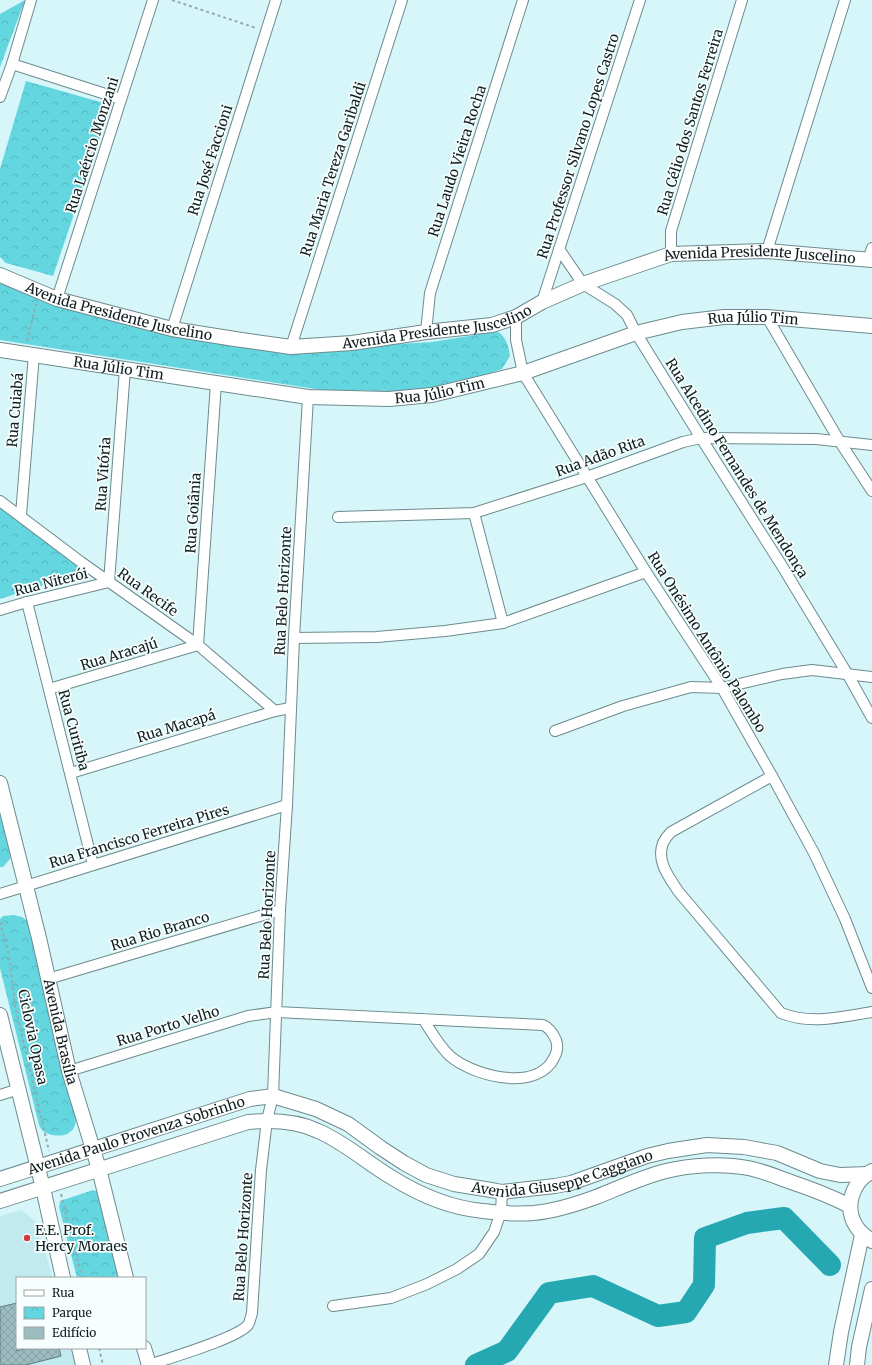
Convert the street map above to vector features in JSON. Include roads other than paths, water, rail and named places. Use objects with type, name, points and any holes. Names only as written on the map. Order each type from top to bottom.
[{"type":"main road","name":"Avenida Presidente Juscelino","points":[[0,276],[57,299],[172,329],[291,347],[352,343],[426,332],[492,325],[516,317],[542,302],[583,284],[671,254],[767,251],[871,256]]},
{"type":"main road","name":"Rua Júlio Tim","points":[[0,350],[29,353],[308,397],[390,399],[432,395],[523,373],[636,333],[682,322],[724,317],[767,317],[872,326]]},
{"type":"main road","name":"Avenida Brasília","points":[[0,783],[26,886],[69,1071],[99,1169],[126,1277]]},
{"type":"main road","points":[[0,1015],[43,1188],[63,1277]]},
{"type":"main road","name":"Avenida Paulo Provenza Sobrinho","points":[[0,1179],[250,1099],[273,1096]]},
{"type":"main road","name":"Avenida Giuseppe Caggiano","points":[[273,1096],[316,1109],[348,1124],[381,1148],[426,1175],[454,1184],[502,1192],[571,1183],[646,1156],[707,1145],[744,1147],[777,1153],[820,1170],[840,1175],[870,1172]]},
{"type":"main road","name":"Avenida Paulo Provenza Sobrinho","points":[[0,1201],[248,1122],[266,1120]]},
{"type":"main road","name":"Avenida Giuseppe Caggiano","points":[[266,1120],[317,1130],[356,1153],[391,1177],[418,1192],[451,1205],[483,1211],[535,1212],[562,1207],[594,1198],[666,1171],[703,1165],[722,1165],[749,1168],[828,1195],[850,1206]]},
{"type":"main road","points":[[836,1365],[841,1332],[867,1238],[856,1226],[852,1217],[850,1206],[851,1197],[860,1180],[870,1172]]},
{"type":"main road","points":[[857,1365],[859,1347],[872,1289]]},
{"type":"main road","points":[[79,1349],[83,1365]]},
{"type":"main road","points":[[144,1349],[149,1365]]},
{"type":"street","points":[[1,93],[12,64],[31,0]]},
{"type":"street","name":"Rua Laércio Monzani","points":[[57,299],[153,0]]},
{"type":"street","name":"Rua José Faccioni","points":[[172,329],[276,0]]},
{"type":"street","name":"Rua Maria Tereza Garibaldi","points":[[291,347],[402,0]]},
{"type":"street","name":"Rua Laudo Vieira Rocha","points":[[426,332],[430,293],[523,0]]},
{"type":"street","name":"Rua Professor Silvano Lopes Castro","points":[[542,302],[640,0]]},
{"type":"street","name":"Rua Célio dos Santos Ferreira","points":[[671,254],[671,231],[742,0]]},
{"type":"street","points":[[767,251],[845,0]]},
{"type":"street","points":[[12,64],[121,99]]},
{"type":"street","name":"Rua Alcedino Fernandes de Mendonça","points":[[559,249],[583,284],[606,297],[621,308],[627,315],[636,333],[782,566],[848,675],[872,718]]},
{"type":"street","name":"Rua Onésimo Antônio Palombo","points":[[516,317],[516,340],[523,373],[646,572],[722,688],[772,776],[814,853],[846,919],[872,988]]},
{"type":"street","points":[[767,317],[840,442],[872,491]]},
{"type":"street","name":"Rua Cuiabá","points":[[21,515],[29,353]]},
{"type":"street","name":"Rua Vitória","points":[[109,582],[125,369]]},
{"type":"street","name":"Rua Goiânia","points":[[198,645],[216,383]]},
{"type":"street","name":"Rua Belo Horizonte","points":[[149,1365],[216,1342],[236,1333],[248,1324],[252,1313],[261,1170],[266,1120],[273,1096],[280,910],[287,805],[290,708],[308,397]]},
{"type":"street","name":"Rua Adão Rita","points":[[338,517],[474,512],[587,477],[683,442],[701,438],[816,439],[872,445]]},
{"type":"street","name":"Rua Recife","points":[[0,501],[21,515],[109,582],[198,645],[275,711]]},
{"type":"street","points":[[474,512],[503,623]]},
{"type":"street","points":[[294,638],[377,637],[445,631],[503,623],[646,572]]},
{"type":"street","name":"Rua Niterói","points":[[0,610],[109,582]]},
{"type":"street","name":"Rua Curitiba","points":[[27,602],[93,865]]},
{"type":"street","name":"Rua Aracajú","points":[[49,689],[198,645]]},
{"type":"street","points":[[554,731],[623,706],[691,687],[722,688],[782,674],[812,670],[872,677]]},
{"type":"street","name":"Rua Macapá","points":[[71,773],[275,711],[290,708]]},
{"type":"street","points":[[772,776],[671,832],[663,842],[661,856],[664,869],[678,891],[781,1013],[794,1018],[817,1020],[872,1012]]},
{"type":"street","name":"Rua Francisco Ferreira Pires","points":[[0,894],[287,805]]},
{"type":"street","name":"Rua Rio Branco","points":[[48,979],[280,910]]},
{"type":"street","name":"Rua Porto Velho","points":[[69,1071],[248,1016],[277,1012],[423,1019],[542,1025],[549,1028],[554,1035],[558,1051],[548,1066],[530,1076],[512,1078],[479,1072],[450,1056],[423,1019]]},
{"type":"street","points":[[0,1095],[18,1089]]},
{"type":"street","points":[[333,1306],[391,1298],[426,1284],[457,1269],[479,1254],[494,1232],[501,1212],[502,1192]]},
{"type":"waterway","points":[[476,1365],[507,1351],[549,1293],[593,1286],[658,1316],[686,1312],[704,1285],[705,1238],[747,1223],[784,1218],[830,1265]]},
{"type":"place","name":"E.E. Prof. Hercy Moraes","points":[[27,1238]]}]
